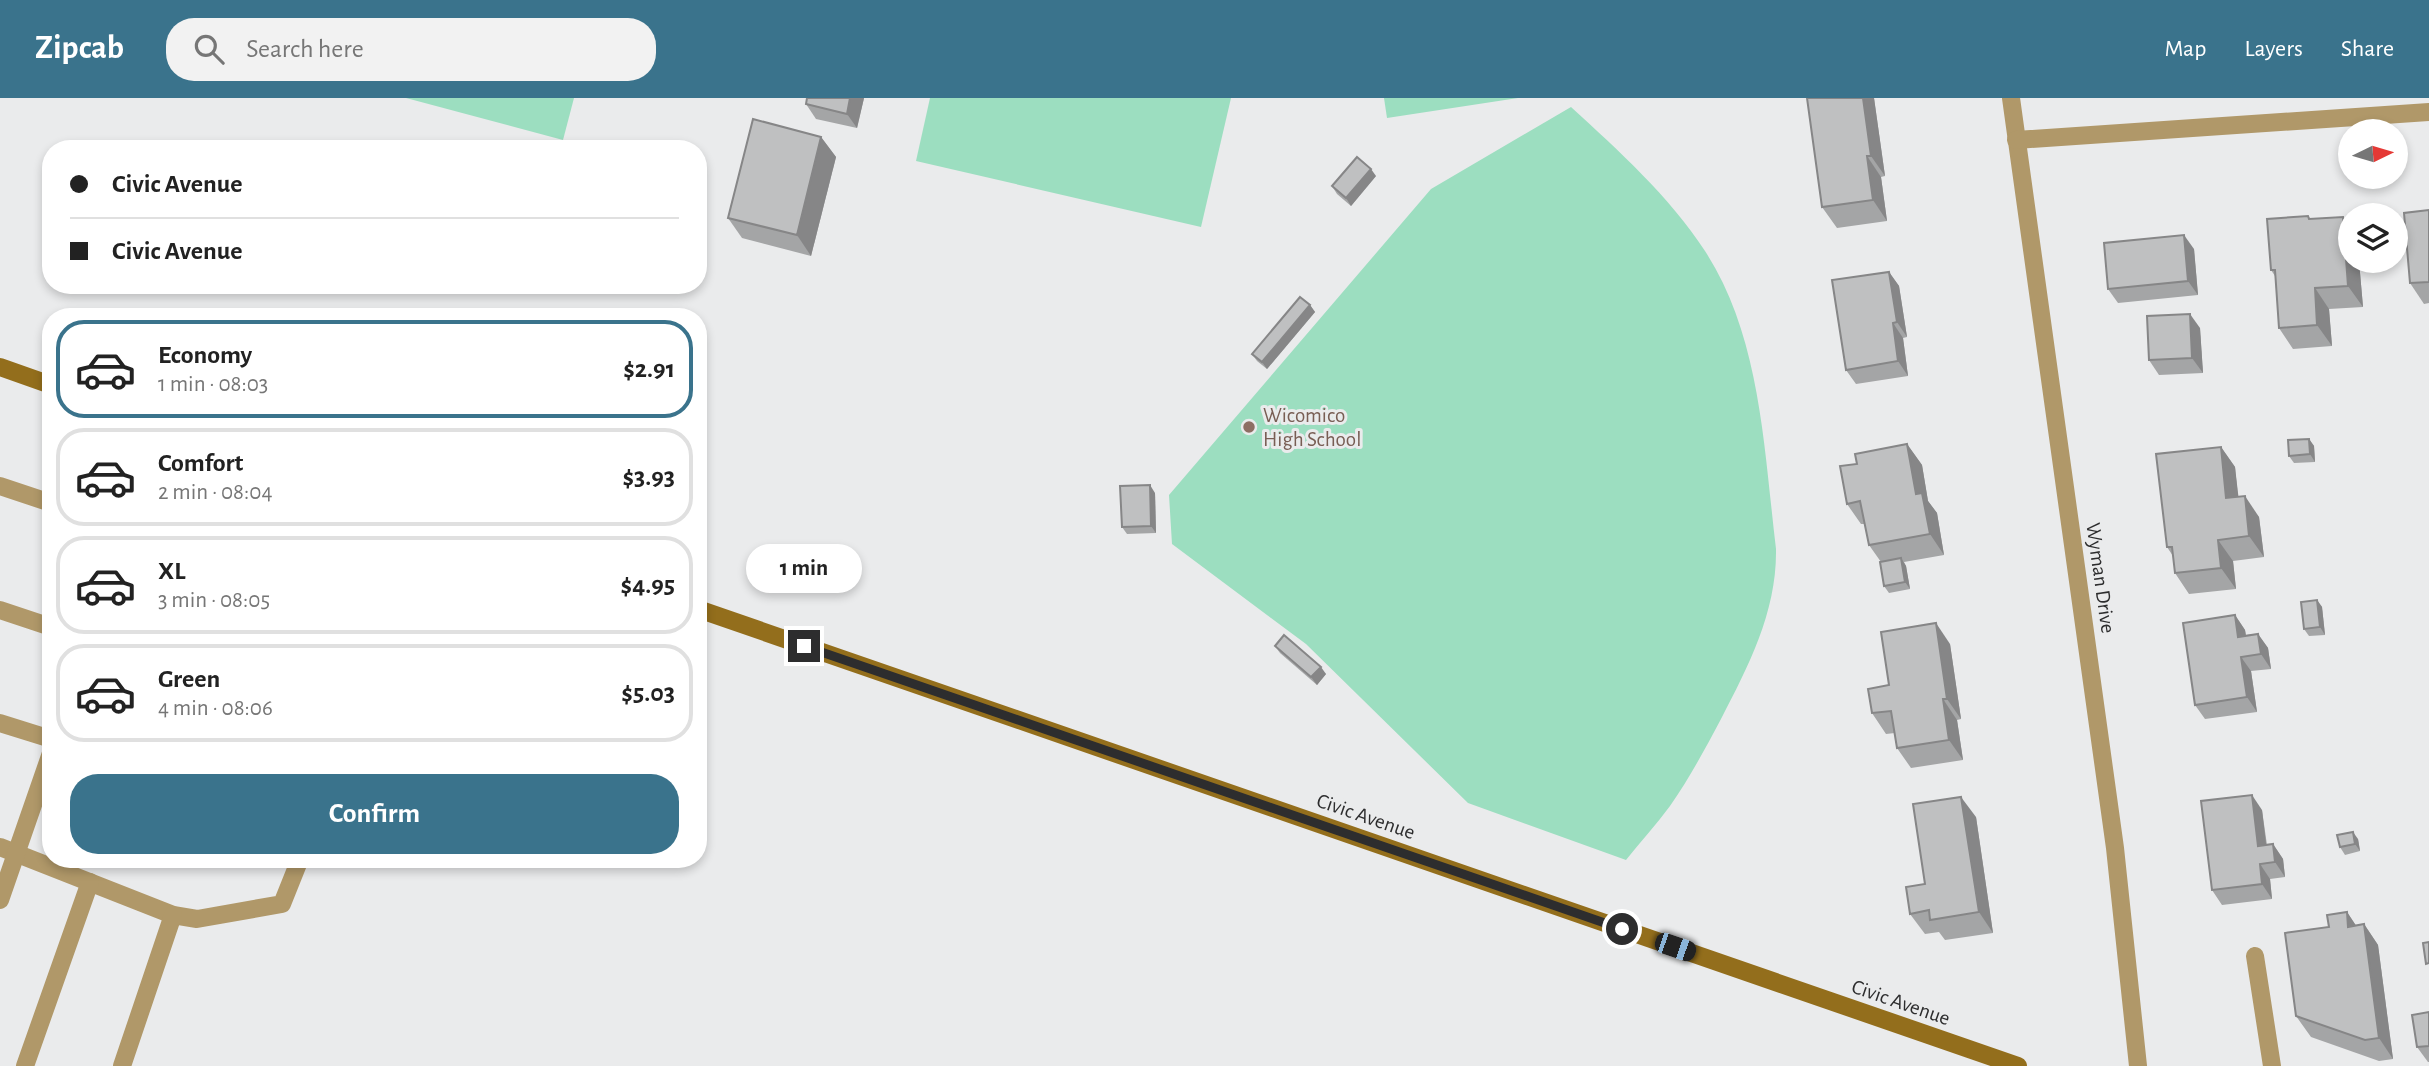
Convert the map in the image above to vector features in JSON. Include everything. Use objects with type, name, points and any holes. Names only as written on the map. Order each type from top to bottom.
[{"type":"street","name":"Wyman Drive","points":[[2011,98],[2113,835],[2138,1066]]},
{"type":"street","points":[[2016,140],[2429,112]]},
{"type":"street","points":[[0,367],[42,382]]},
{"type":"street","points":[[0,486],[42,500]]},
{"type":"street","points":[[0,610],[42,624]]},
{"type":"street","name":"Civic Avenue","points":[[707,612],[2018,1066]]},
{"type":"street","points":[[0,723],[42,736]]},
{"type":"street","points":[[0,900],[8,850],[42,773]]},
{"type":"street","points":[[8,850],[42,863]]},
{"type":"street","points":[[54,868],[173,915],[197,919],[282,904],[296,868]]},
{"type":"street","points":[[25,1066],[90,882]]},
{"type":"street","points":[[122,1066],[173,915]]},
{"type":"street","points":[[2255,956],[2272,1066]]},
{"type":"green space","points":[[406,98],[574,98],[563,140]]},
{"type":"green space","points":[[930,98],[1231,98],[1201,227],[916,161]]},
{"type":"green space","points":[[1384,98],[1518,98],[1387,118]]},
{"type":"green space","points":[[1571,107],[1625,157],[1676,211],[1705,251],[1724,284],[1749,357],[1757,395],[1776,549],[1772,594],[1759,637],[1742,678],[1684,785],[1626,860],[1468,803],[1306,644],[1172,544],[1169,495],[1431,189]]},
{"type":"building","points":[[807,98],[850,98],[847,114],[806,104]]},
{"type":"building","points":[[1807,98],[1863,98],[1871,156],[1867,156],[1873,200],[1822,207]]},
{"type":"building","points":[[753,119],[821,137],[797,235],[728,218]]},
{"type":"building","points":[[1357,157],[1371,169],[1346,198],[1332,186]]},
{"type":"building","points":[[2429,210],[2429,282],[2410,283],[2408,213]]},
{"type":"building","points":[[2338,217],[2338,273],[2347,273],[2348,286],[2315,288],[2317,325],[2279,328],[2275,270],[2271,270],[2267,219]]},
{"type":"building","points":[[2184,235],[2188,281],[2108,289],[2104,243]]},
{"type":"building","points":[[1889,272],[1897,322],[1893,323],[1898,361],[1846,370],[1832,280]]},
{"type":"building","points":[[1300,297],[1310,305],[1262,362],[1252,354]]},
{"type":"building","points":[[2190,314],[2192,358],[2149,360],[2147,316]]},
{"type":"building","points":[[2309,439],[2310,454],[2289,456],[2288,440]]},
{"type":"building","points":[[1907,444],[1916,494],[1922,493],[1930,534],[1869,545],[1860,501],[1847,504],[1840,466],[1857,464],[1855,454]]},
{"type":"building","points":[[2221,447],[2226,498],[2245,496],[2249,536],[2218,540],[2221,568],[2175,573],[2172,547],[2167,547],[2156,454]]},
{"type":"building","points":[[1150,485],[1151,526],[1122,527],[1120,486]]},
{"type":"building","points":[[1901,558],[1905,582],[1884,586],[1880,562]]},
{"type":"building","points":[[2317,600],[2320,627],[2304,629],[2301,602]]},
{"type":"building","points":[[2235,615],[2238,637],[2258,634],[2261,654],[2241,657],[2247,697],[2195,705],[2183,623]]},
{"type":"building","points":[[1936,623],[1947,699],[1943,699],[1949,740],[1897,748],[1891,711],[1872,713],[1868,689],[1889,685],[1881,632]]},
{"type":"building","points":[[1284,635],[1321,667],[1311,677],[1275,646]]},
{"type":"building","points":[[2252,795],[2258,846],[2273,844],[2275,862],[2260,864],[2262,884],[2212,890],[2201,801]]},
{"type":"building","points":[[1961,797],[1979,912],[1930,920],[1929,910],[1910,914],[1906,887],[1925,884],[1913,804]]},
{"type":"building","points":[[2353,832],[2355,844],[2340,847],[2337,835]]},
{"type":"building","points":[[2347,912],[2348,927],[2364,924],[2379,1038],[2365,1040],[2296,1016],[2285,933],[2329,927],[2327,915]]},
{"type":"building","points":[[2429,942],[2429,963],[2426,964],[2423,943]]},
{"type":"building","points":[[2429,1012],[2429,1046],[2417,1047],[2412,1015]]},
{"type":"place","name":"Wicomico High School","points":[[1249,427]]},
{"type":"route","points":[[804,646],[1622,929]]}]
